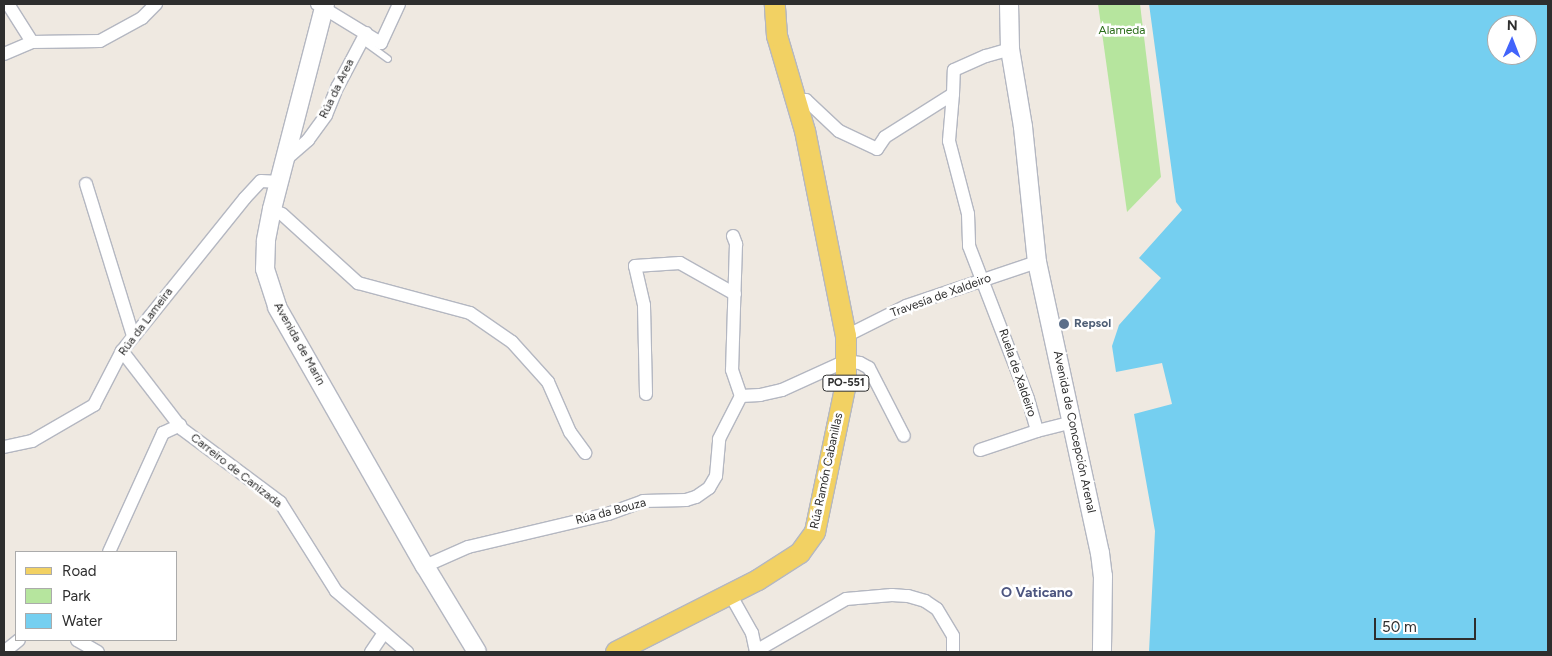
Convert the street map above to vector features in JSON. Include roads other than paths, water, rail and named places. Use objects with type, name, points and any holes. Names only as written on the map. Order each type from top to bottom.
[{"type":"main road","name":"Rúa Ramón Cabanillas","points":[[616,652],[758,580],[800,553],[814,532],[846,383],[846,336],[797,100],[777,36],[775,4]]},
{"type":"main road","name":"Avenida de Concepción Arenal","points":[[1009,4],[1010,49],[1023,126],[1037,262],[1101,560],[1103,576],[1102,652]]},
{"type":"main road","name":"Avenida de Marín","points":[[322,5],[272,209],[266,240],[265,269],[277,307],[424,566],[476,652]]},
{"type":"street","points":[[8,4],[32,42]]},
{"type":"street","points":[[4,54],[32,42],[100,41],[142,18],[156,4]]},
{"type":"street","points":[[322,5],[364,37],[380,43],[399,4]]},
{"type":"street","name":"Rúa da Area","points":[[284,161],[308,140],[326,115],[338,86],[364,37]]},
{"type":"street","name":"Ruela de Xaldeiro","points":[[1010,49],[986,56],[954,70],[949,141],[968,214],[969,246],[984,280],[1028,399],[1037,431],[1072,422]]},
{"type":"street","points":[[797,100],[806,100],[838,131],[878,149],[885,137],[953,94]]},
{"type":"street","name":"Rúa da Lameira","points":[[4,447],[32,440],[94,405],[122,351],[245,198],[261,181],[279,182]]},
{"type":"street","points":[[86,184],[133,336]]},
{"type":"street","points":[[272,209],[282,214],[358,283],[470,313],[512,342],[548,382],[570,432],[585,453]]},
{"type":"street","points":[[732,236],[736,244],[732,370],[741,396],[760,395],[782,390],[846,361],[860,364],[869,368],[904,436]]},
{"type":"street","name":"Travesía de Xaldeiro","points":[[846,336],[906,306],[1037,262]]},
{"type":"street","points":[[646,394],[644,305],[635,266],[680,263],[735,294]]},
{"type":"street","name":"Carreiro de Canizada","points":[[122,351],[182,429],[280,502],[336,591],[407,652]]},
{"type":"street","name":"Rúa da Bouza","points":[[424,566],[468,547],[608,514],[643,501],[686,500],[696,497],[709,488],[716,476],[719,440],[741,396]]},
{"type":"street","name":"Carreiro de Canizada","points":[[110,551],[163,433],[180,425]]},
{"type":"street","points":[[980,450],[1037,431]]},
{"type":"street","points":[[730,594],[752,633],[756,652],[846,599],[892,595],[908,596],[925,601],[937,609],[953,636],[953,652]]},
{"type":"street","points":[[372,652],[384,634]]},
{"type":"street","points":[[4,652],[17,641]]},
{"type":"street","points":[[80,641],[98,652]]},
{"type":"lane","points":[[364,37],[388,59]]},
{"type":"water","points":[[1149,4],[1548,4],[1548,652],[1149,652],[1155,531],[1134,414],[1172,404],[1162,363],[1116,372],[1112,346],[1119,325],[1161,278],[1139,258],[1182,210],[1176,202]]},
{"type":"place","name":"Repsol","points":[[1064,324]]},
{"type":"district","name":"O Vaticano","points":[[1037,593]]},
{"type":"park label","name":"Alameda","points":[[1122,31]]}]
